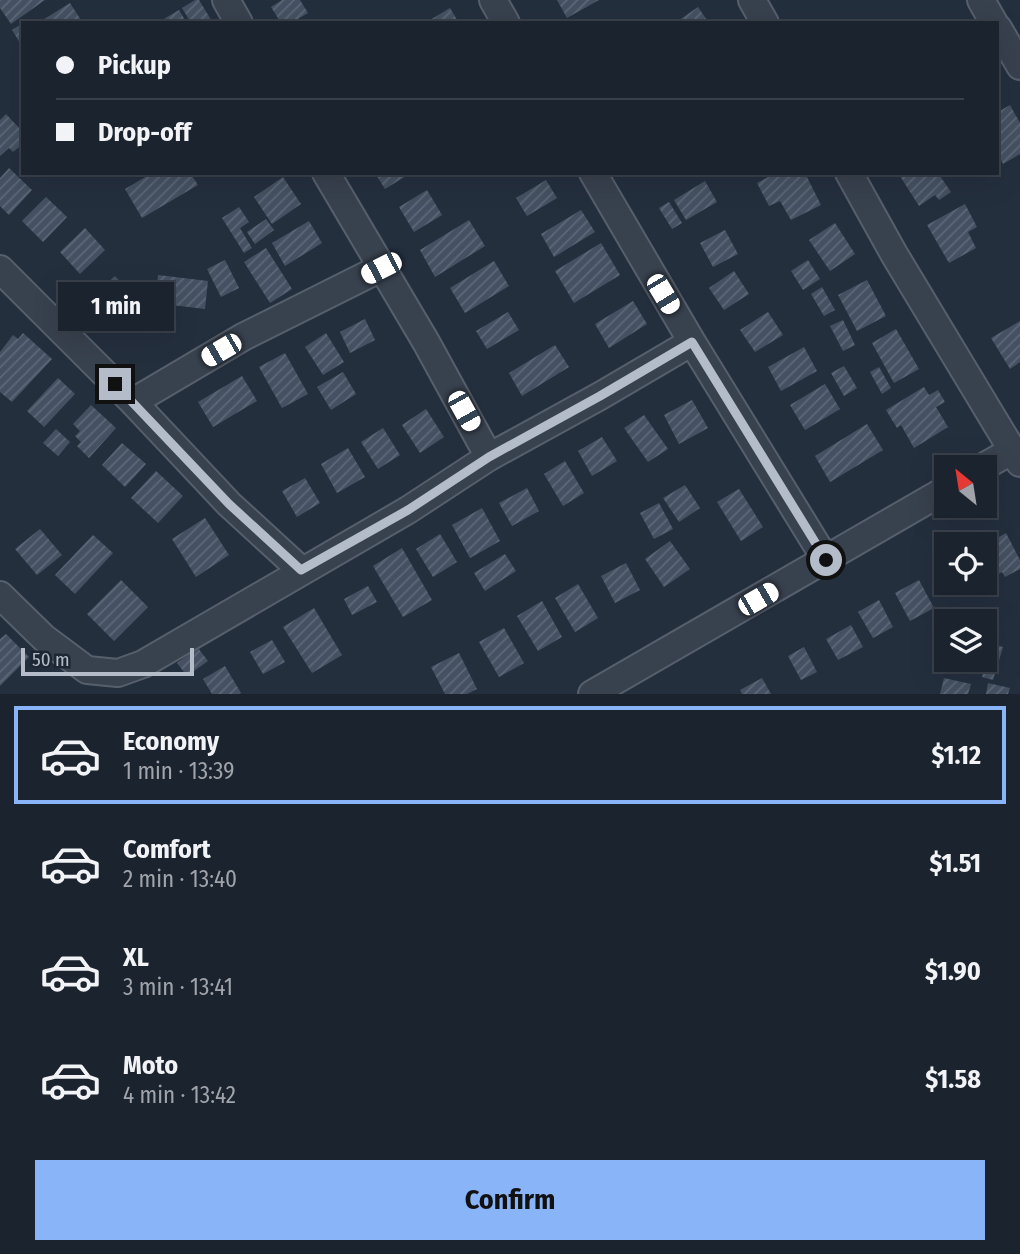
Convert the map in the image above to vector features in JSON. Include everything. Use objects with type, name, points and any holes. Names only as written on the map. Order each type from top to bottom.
[{"type":"street","points":[[226,0],[238,21]]},
{"type":"street","points":[[493,0],[505,21]]},
{"type":"street","points":[[752,0],[764,21]]},
{"type":"street","points":[[981,0],[993,21]]},
{"type":"street","points":[[999,31],[1020,66]]},
{"type":"street","points":[[328,175],[426,341],[489,457]]},
{"type":"street","points":[[594,175],[692,342],[826,560]]},
{"type":"street","points":[[850,175],[894,254],[1016,456],[998,462]]},
{"type":"street","points":[[134,402],[243,337],[381,268]]},
{"type":"street","points":[[0,269],[134,402],[229,504],[301,570]]},
{"type":"street","points":[[0,595],[44,638],[86,670],[118,673],[143,664],[408,510],[489,457],[692,342]]},
{"type":"street","points":[[592,694],[934,497]]},
{"type":"building","points":[[0,0],[45,0],[11,24],[0,8]]},
{"type":"building","points":[[199,0],[212,21],[190,21],[182,8]]},
{"type":"building","points":[[282,0],[300,0],[308,13],[294,21],[280,21],[271,7]]},
{"type":"building","points":[[557,0],[599,0],[567,18]]},
{"type":"building","points":[[70,3],[82,21],[41,21]]},
{"type":"building","points":[[698,7],[708,21],[678,21]]},
{"type":"building","points":[[450,8],[458,21],[428,21]]},
{"type":"building","points":[[179,10],[186,21],[160,21]]},
{"type":"building","points":[[21,24],[21,45],[12,30]]},
{"type":"building","points":[[1010,105],[1020,123],[1020,154],[1003,164],[999,156],[999,111]]},
{"type":"building","points":[[6,114],[21,130],[21,146],[13,152],[9,148],[0,156],[0,120]]},
{"type":"building","points":[[9,168],[32,190],[9,215],[0,206],[0,178]]},
{"type":"building","points":[[149,175],[191,175],[198,185],[142,218],[125,189]]},
{"type":"building","points":[[376,175],[408,175],[385,189]]},
{"type":"building","points":[[772,175],[806,175],[821,205],[791,220],[780,201],[769,206],[757,183]]},
{"type":"building","points":[[899,175],[939,175],[951,192],[939,200],[935,195],[919,206]]},
{"type":"building","points":[[283,177],[301,204],[272,224],[254,197]]},
{"type":"building","points":[[546,180],[557,198],[527,216],[516,198]]},
{"type":"building","points":[[705,181],[717,202],[686,220],[674,200]]},
{"type":"building","points":[[427,190],[442,215],[414,232],[399,207]]},
{"type":"building","points":[[46,197],[67,217],[43,242],[22,221]]},
{"type":"building","points":[[669,202],[682,223],[672,229],[659,208]]},
{"type":"building","points":[[965,204],[977,227],[968,232],[976,248],[949,263],[927,225]]},
{"type":"building","points":[[239,207],[249,222],[240,228],[252,248],[244,253],[222,218]]},
{"type":"building","points":[[581,210],[595,232],[554,257],[541,234]]},
{"type":"building","points":[[266,219],[274,230],[255,244],[247,232]]},
{"type":"building","points":[[469,220],[485,246],[435,277],[420,250]]},
{"type":"building","points":[[309,221],[322,243],[285,266],[272,243]]},
{"type":"building","points":[[835,223],[855,254],[830,271],[809,240]]},
{"type":"building","points":[[85,228],[105,250],[80,274],[60,252]]},
{"type":"building","points":[[725,230],[738,254],[713,267],[700,243]]},
{"type":"building","points":[[601,243],[620,275],[574,303],[555,271]]},
{"type":"building","points":[[266,248],[292,289],[270,303],[244,262]]},
{"type":"building","points":[[225,260],[239,288],[221,297],[207,269]]},
{"type":"building","points":[[808,260],[820,279],[803,290],[791,271]]},
{"type":"building","points":[[494,261],[509,286],[465,313],[450,288]]},
{"type":"building","points":[[734,271],[749,294],[724,310],[709,288]]},
{"type":"building","points":[[158,275],[208,281],[205,309],[155,303]]},
{"type":"building","points":[[115,276],[139,303],[116,324],[92,296]]},
{"type":"building","points":[[867,280],[886,316],[857,331],[838,295]]},
{"type":"building","points":[[822,287],[835,310],[824,316],[811,294]]},
{"type":"building","points":[[633,301],[647,324],[609,348],[595,324]]},
{"type":"building","points":[[508,312],[519,330],[487,349],[476,331]]},
{"type":"building","points":[[768,312],[783,335],[755,352],[740,330]]},
{"type":"building","points":[[365,319],[375,340],[350,353],[340,332]]},
{"type":"building","points":[[843,320],[855,345],[843,351],[830,326]]},
{"type":"building","points":[[1020,321],[1020,362],[1010,369],[991,338]]},
{"type":"building","points":[[896,329],[919,369],[894,383],[872,343]]},
{"type":"building","points":[[23,333],[52,359],[12,402],[0,392],[0,352],[13,335],[18,339]]},
{"type":"building","points":[[326,333],[344,362],[323,375],[305,347]]},
{"type":"building","points":[[555,345],[569,367],[522,396],[509,373]]},
{"type":"building","points":[[804,347],[817,371],[781,391],[768,367]]},
{"type":"building","points":[[285,353],[308,394],[282,408],[259,367]]},
{"type":"building","points":[[844,366],[857,388],[844,396],[831,373]]},
{"type":"building","points":[[879,367],[891,388],[882,394],[870,372]]},
{"type":"building","points":[[343,372],[356,394],[331,410],[317,387]]},
{"type":"building","points":[[242,376],[257,401],[213,427],[198,402]]},
{"type":"building","points":[[58,378],[75,394],[44,427],[27,411]]},
{"type":"building","points":[[825,384],[840,409],[805,430],[790,405]]},
{"type":"building","points":[[924,387],[929,395],[938,390],[945,402],[936,407],[948,427],[914,448],[901,425],[897,428],[886,410]]},
{"type":"building","points":[[692,400],[708,428],[679,444],[664,415]]},
{"type":"building","points":[[91,405],[116,428],[89,458],[77,446],[81,442],[75,436],[80,431],[73,424]]},
{"type":"building","points":[[426,409],[444,437],[420,453],[402,425]]},
{"type":"building","points":[[644,415],[668,449],[648,462],[624,428]]},
{"type":"building","points":[[867,424],[883,450],[830,482],[815,456]]},
{"type":"building","points":[[383,428],[400,455],[378,469],[361,442]]},
{"type":"building","points":[[56,429],[70,442],[58,456],[43,443]]},
{"type":"building","points":[[602,437],[617,461],[592,476],[578,451]]},
{"type":"building","points":[[122,443],[146,464],[125,487],[102,465]]},
{"type":"building","points":[[348,448],[365,477],[337,493],[321,464]]},
{"type":"building","points":[[565,461],[584,493],[563,506],[544,474]]},
{"type":"building","points":[[156,471],[183,496],[158,523],[131,498]]},
{"type":"building","points":[[305,478],[320,503],[297,517],[282,491]]},
{"type":"building","points":[[685,485],[700,508],[679,522],[663,498]]},
{"type":"building","points":[[527,488],[539,511],[512,526],[499,503]]},
{"type":"building","points":[[739,489],[763,527],[741,541],[717,502]]},
{"type":"building","points":[[659,503],[673,529],[654,539],[640,513]]},
{"type":"building","points":[[482,508],[500,541],[470,558],[452,525]]},
{"type":"building","points":[[205,518],[229,555],[196,577],[172,539]]},
{"type":"building","points":[[40,529],[62,555],[37,575],[15,549]]},
{"type":"building","points":[[1006,533],[1020,560],[1020,569],[1005,577],[1002,572],[997,575],[997,538]]},
{"type":"building","points":[[440,534],[457,562],[433,577],[416,549]]},
{"type":"building","points":[[93,535],[113,553],[75,594],[55,575]]},
{"type":"building","points":[[670,541],[690,569],[664,587],[645,559]]},
{"type":"building","points":[[402,548],[432,600],[403,617],[373,566]]},
{"type":"building","points":[[505,554],[516,571],[485,591],[474,573]]},
{"type":"building","points":[[626,563],[640,590],[615,603],[601,576]]},
{"type":"building","points":[[121,580],[148,607],[114,641],[87,614]]},
{"type":"building","points":[[919,580],[934,608],[910,621],[895,593]]},
{"type":"building","points":[[578,584],[598,618],[575,632],[555,598]]},
{"type":"building","points":[[368,586],[377,602],[352,615],[344,599]]},
{"type":"building","points":[[879,600],[893,627],[873,638],[858,612]]},
{"type":"building","points":[[542,601],[562,637],[538,651],[517,616]]},
{"type":"building","points":[[314,608],[342,655],[312,673],[283,627]]},
{"type":"building","points":[[851,625],[863,647],[838,660],[826,639]]},
{"type":"building","points":[[504,628],[524,663],[499,677],[479,642]]},
{"type":"building","points":[[6,634],[29,657],[0,686],[0,639]]},
{"type":"building","points":[[272,640],[285,662],[263,674],[250,652]]},
{"type":"building","points":[[997,646],[1003,647],[997,667]]},
{"type":"building","points":[[804,647],[817,672],[801,680],[788,656]]},
{"type":"building","points":[[198,648],[208,661],[187,676],[177,663]]},
{"type":"building","points":[[459,653],[477,689],[467,694],[445,694],[431,667]]},
{"type":"building","points":[[225,666],[241,693],[212,694],[203,679]]},
{"type":"building","points":[[983,672],[995,672],[993,680],[982,677]]},
{"type":"building","points":[[762,678],[771,694],[742,694],[740,690]]},
{"type":"building","points":[[944,678],[971,684],[968,694],[940,694]]},
{"type":"building","points":[[988,683],[1010,688],[1008,694],[986,694]]},
{"type":"route","points":[[115,384],[229,504],[301,570],[408,510],[489,457],[692,342],[826,560]]}]
